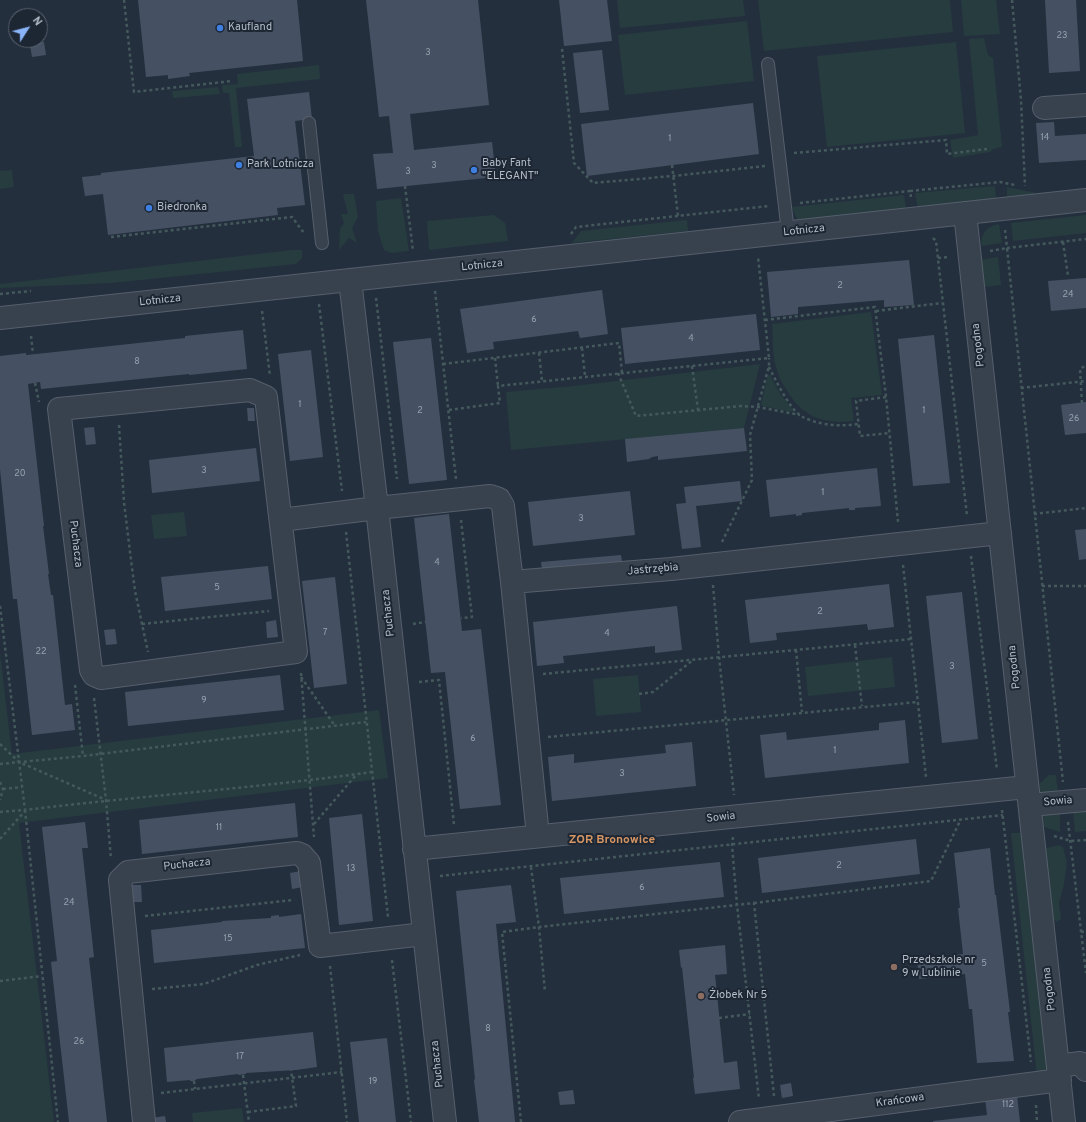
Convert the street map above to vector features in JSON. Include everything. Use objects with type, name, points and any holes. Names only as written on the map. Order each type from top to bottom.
[{"type":"street","points":[[1044,108],[1086,105]]},
{"type":"street","name":"Lotnicza","points":[[0,318],[352,290],[788,232],[1086,200]]},
{"type":"street","name":"Pogodna","points":[[965,213],[1026,763],[1028,796],[1060,1073],[1064,1122]]},
{"type":"street","name":"Puchacza","points":[[352,290],[445,1122]]},
{"type":"street","name":"Puchacza","points":[[250,390],[266,397],[281,520],[296,652],[101,678],[94,675],[91,670],[59,409],[250,390]]},
{"type":"street","points":[[281,520],[490,496],[499,499],[503,506],[512,582],[538,833]]},
{"type":"street","name":"Jastrzębia","points":[[512,582],[671,569],[969,536],[1000,534]]},
{"type":"street","name":"Sowia","points":[[414,849],[538,833],[735,816],[1000,790],[1028,796],[1076,801]]},
{"type":"street","name":"Puchacza","points":[[144,1122],[120,880],[128,872],[297,853],[302,855],[309,863],[320,946],[328,948]]},
{"type":"street","points":[[328,948],[424,934]]},
{"type":"street","name":"Krańcowa","points":[[740,1122],[1034,1083],[1080,1063],[1086,1070]]},
{"type":"lane","points":[[768,64],[788,232]]},
{"type":"lane","points":[[309,123],[322,242]]},
{"type":"path","points":[[124,0],[134,92],[232,81]]},
{"type":"path","points":[[1012,0],[1021,100],[1025,186]]},
{"type":"path","points":[[562,49],[574,164],[592,183],[768,166],[767,157],[808,151],[946,140],[947,154],[986,149]]},
{"type":"path","points":[[672,165],[678,216]]},
{"type":"path","points":[[910,191],[1000,182],[1042,586],[1076,801],[1071,841],[1086,973]]},
{"type":"path","points":[[405,186],[413,252]]},
{"type":"path","points":[[111,237],[292,217],[305,234]]},
{"type":"path","points":[[928,235],[936,241],[969,536],[1034,1083],[1037,1122]]},
{"type":"path","points":[[938,258],[1086,239]]},
{"type":"path","points":[[1063,242],[1068,276]]},
{"type":"path","points":[[752,256],[758,255],[769,358],[769,366],[750,435],[752,480]]},
{"type":"path","points":[[383,297],[352,290],[318,304],[344,512],[411,1122]]},
{"type":"path","points":[[428,292],[435,291],[472,617],[461,618]]},
{"type":"path","points":[[765,320],[875,307],[876,312],[942,303]]},
{"type":"path","points":[[261,309],[268,308]]},
{"type":"path","points":[[32,354],[30,335],[38,334]]},
{"type":"path","points":[[443,364],[619,343],[622,373]]},
{"type":"path","points":[[582,348],[585,376]]},
{"type":"path","points":[[539,353],[542,381]]},
{"type":"path","points":[[449,410],[500,403],[495,358]]},
{"type":"path","points":[[498,386],[769,358]]},
{"type":"path","points":[[1082,403],[1080,368],[1086,365]]},
{"type":"path","points":[[692,366],[698,410]]},
{"type":"path","points":[[769,366],[782,392],[800,415]]},
{"type":"path","points":[[618,373],[636,416],[741,406],[758,407],[800,415],[823,423],[848,426],[858,424]]},
{"type":"path","points":[[1021,388],[1086,381]]},
{"type":"path","points":[[886,397],[856,401],[858,424],[860,436],[890,433]]},
{"type":"path","points":[[118,404],[124,502],[135,591],[151,672]]},
{"type":"path","points":[[1034,514],[1086,508]]},
{"type":"path","points":[[1042,586],[1086,586]]},
{"type":"path","points":[[0,606],[25,810],[58,1122]]},
{"type":"path","points":[[142,624],[291,608]]},
{"type":"path","points":[[413,624],[426,622]]},
{"type":"path","points":[[540,675],[911,639]]},
{"type":"path","points":[[855,645],[862,706]]},
{"type":"path","points":[[796,650],[802,712]]},
{"type":"path","points":[[719,657],[735,808],[732,845],[737,905],[760,1106]]},
{"type":"path","points":[[639,694],[653,692],[694,660]]},
{"type":"path","points":[[301,677],[335,726]]},
{"type":"path","points":[[419,682],[439,680],[455,830]]},
{"type":"path","points":[[540,737],[918,702]]},
{"type":"path","points":[[0,764],[101,754],[366,722]]},
{"type":"path","points":[[0,744],[19,762],[106,800]]},
{"type":"path","points":[[101,754],[112,866]]},
{"type":"path","points":[[0,812],[372,772]]},
{"type":"path","points":[[313,824],[357,774]]},
{"type":"path","points":[[0,782],[3,789],[0,800]]},
{"type":"path","points":[[3,789],[22,787]]},
{"type":"path","points":[[0,839],[25,810]]},
{"type":"path","points":[[440,876],[1003,815]]},
{"type":"path","points":[[521,1122],[502,932],[931,881],[961,819]]},
{"type":"path","points":[[1071,841],[1086,840]]},
{"type":"path","points":[[531,867],[545,992]]},
{"type":"path","points":[[123,918],[313,898]]},
{"type":"path","points":[[754,903],[775,1096]]},
{"type":"path","points":[[1081,932],[1086,931]]},
{"type":"path","points":[[131,992],[204,984],[276,960],[328,948],[347,1122]]},
{"type":"path","points":[[0,981],[42,976]]},
{"type":"path","points":[[719,1018],[750,1014]]},
{"type":"path","points":[[248,1112],[296,1106],[291,1070]]},
{"type":"path","points":[[141,1095],[342,1072]]},
{"type":"path","points":[[243,1075],[249,1122]]},
{"type":"path","points":[[194,1081],[195,1089]]},
{"type":"green space","points":[[617,0],[743,0],[745,16],[620,28]]},
{"type":"green space","points":[[758,0],[950,0],[953,32],[764,51]]},
{"type":"green space","points":[[961,0],[996,0],[1000,34],[964,36]]},
{"type":"green space","points":[[747,21],[754,81],[625,95],[618,35]]},
{"type":"green space","points":[[984,38],[988,55],[993,58],[1002,147],[993,149],[990,152],[953,158],[950,140],[978,135],[969,39]]},
{"type":"green space","points":[[956,42],[965,133],[827,147],[817,56]]},
{"type":"green space","points":[[319,65],[320,79],[236,88],[242,147],[235,147],[229,93],[223,93],[222,85],[238,84],[237,74]]},
{"type":"green space","points":[[218,87],[220,94],[173,98],[172,91]]},
{"type":"green space","points":[[12,170],[14,187],[0,189],[0,171]]},
{"type":"green space","points":[[995,186],[996,198],[918,209],[915,193]]},
{"type":"green space","points":[[1007,187],[1036,193],[1032,196],[1007,197]]},
{"type":"green space","points":[[343,194],[354,194],[358,217],[352,228],[357,243],[349,238],[339,250],[340,229],[344,223],[341,214],[348,214]]},
{"type":"green space","points":[[904,195],[906,208],[799,221],[792,207]]},
{"type":"green space","points":[[401,198],[409,251],[392,253],[384,250],[378,231],[376,201]]},
{"type":"green space","points":[[494,215],[505,223],[508,241],[429,250],[427,221]]},
{"type":"green space","points":[[1086,215],[1086,233],[1013,241],[1011,223]]},
{"type":"green space","points":[[687,220],[688,231],[572,243],[581,231]]},
{"type":"green space","points":[[999,224],[1002,243],[981,246],[982,237],[986,231]]},
{"type":"green space","points":[[302,250],[302,258],[296,264],[112,283],[0,288],[0,284]]},
{"type":"green space","points":[[998,257],[1001,285],[984,287],[980,260]]},
{"type":"green space","points":[[871,312],[882,395],[851,398],[854,421],[832,421],[814,417],[792,399],[779,376],[774,356],[772,324]]},
{"type":"green space","points":[[760,364],[744,428],[511,450],[506,392],[574,386]]},
{"type":"green space","points":[[768,375],[770,375],[781,395],[794,411],[792,412],[762,406],[761,404]]},
{"type":"green space","points":[[184,512],[187,536],[154,539],[151,515]]},
{"type":"green space","points":[[0,653],[12,754],[379,710],[388,778],[19,823],[54,1122],[0,1122]]},
{"type":"green space","points":[[892,657],[895,687],[808,696],[805,667]]},
{"type":"green space","points":[[638,675],[641,712],[596,716],[593,679]]},
{"type":"green space","points":[[1049,775],[1056,775],[1058,794],[1039,794],[1040,783]]},
{"type":"green space","points":[[1086,810],[1086,831],[1075,832],[1073,811]]},
{"type":"green space","points":[[1060,811],[1060,832],[1044,827],[1043,814]]},
{"type":"green space","points":[[1011,833],[1026,833],[1054,1066],[1037,1077]]},
{"type":"green space","points":[[1059,845],[1063,847],[1067,863],[1059,903],[1061,919],[1057,922],[1053,919],[1048,884],[1046,848]]},
{"type":"green space","points":[[242,1108],[244,1122],[193,1122],[192,1113]]},
{"type":"building","name":"Kaufland","points":[[138,0],[297,0],[303,61],[189,73],[190,76],[168,79],[168,75],[146,77]]},
{"type":"building","points":[[366,0],[478,0],[489,105],[410,114],[414,150],[492,142],[496,177],[377,189],[373,154],[393,153],[389,116],[379,117]]},
{"type":"building","points":[[559,0],[607,0],[612,41],[564,46]]},
{"type":"building","points":[[1045,0],[1076,0],[1080,71],[1049,73]]},
{"type":"building","points":[[30,48],[45,48],[46,55],[32,57]]},
{"type":"building","points":[[602,50],[609,110],[580,113],[573,53]]},
{"type":"building","name":"Park Lotnicza","points":[[309,92],[312,119],[295,121],[305,205],[277,208],[278,215],[108,235],[103,194],[85,196],[82,177],[101,175],[101,173],[254,156],[247,99]]},
{"type":"building","points":[[753,103],[759,154],[587,176],[581,124]]},
{"type":"building","points":[[1054,122],[1055,136],[1086,134],[1086,160],[1039,163],[1036,123]]},
{"type":"building","points":[[909,260],[914,305],[884,307],[884,300],[798,307],[798,314],[771,317],[767,272]]},
{"type":"building","points":[[1086,278],[1086,308],[1051,311],[1048,281]]},
{"type":"building","points":[[602,290],[608,334],[580,338],[578,331],[493,342],[494,349],[467,353],[460,309]]},
{"type":"building","points":[[756,314],[760,350],[625,364],[621,328]]},
{"type":"building","points":[[243,330],[247,369],[41,389],[40,382],[28,384],[48,574],[51,595],[53,595],[65,705],[72,704],[75,730],[32,735],[17,599],[13,599],[0,469],[0,356],[26,353],[27,355],[185,338],[185,336]]},
{"type":"building","points":[[934,335],[950,483],[913,486],[898,339]]},
{"type":"building","points":[[431,338],[447,480],[409,484],[393,342]]},
{"type":"building","points":[[311,350],[323,457],[290,461],[278,354]]},
{"type":"building","points":[[1086,402],[1086,433],[1065,435],[1061,405]]},
{"type":"building","points":[[247,408],[254,408],[255,421],[248,421]]},
{"type":"building","points":[[94,427],[96,444],[86,445],[84,428]]},
{"type":"building","points":[[744,428],[747,451],[658,460],[658,456],[649,459],[627,462],[625,439]]},
{"type":"building","points":[[256,448],[260,481],[152,493],[149,460]]},
{"type":"building","points":[[877,468],[881,506],[855,508],[855,510],[849,510],[849,508],[802,513],[802,515],[796,516],[796,514],[770,517],[766,480]]},
{"type":"building","points":[[740,481],[742,501],[696,506],[701,547],[682,549],[676,504],[686,503],[684,487]]},
{"type":"building","points":[[630,491],[635,535],[533,546],[528,502]]},
{"type":"building","points":[[449,514],[462,631],[481,629],[501,805],[460,809],[445,672],[431,673],[414,518]]},
{"type":"building","points":[[1086,529],[1086,559],[1079,560],[1075,530]]},
{"type":"building","points":[[621,555],[623,569],[543,576],[541,562]]},
{"type":"building","points":[[268,566],[272,599],[165,611],[161,577]]},
{"type":"building","points":[[335,577],[347,684],[314,688],[302,581]]},
{"type":"building","points":[[889,584],[894,627],[868,630],[867,624],[776,633],[777,640],[750,643],[745,600]]},
{"type":"building","points":[[962,592],[978,739],[942,743],[926,596]]},
{"type":"building","points":[[677,606],[682,650],[655,653],[655,646],[563,656],[564,663],[537,666],[533,622]]},
{"type":"building","points":[[276,620],[278,637],[267,638],[266,622]]},
{"type":"building","points":[[115,629],[117,644],[106,645],[104,630]]},
{"type":"building","points":[[280,675],[284,710],[128,726],[125,692]]},
{"type":"building","points":[[905,720],[909,763],[765,778],[760,735],[786,732],[787,740],[879,730],[879,723]]},
{"type":"building","points":[[692,742],[696,786],[552,801],[548,757],[574,754],[574,763],[666,753],[665,745]]},
{"type":"building","points":[[295,803],[298,837],[142,854],[139,820]]},
{"type":"building","points":[[362,814],[373,921],[339,925],[329,818]]},
{"type":"building","points":[[85,822],[88,848],[82,848],[94,957],[89,958],[107,1122],[69,1122],[51,962],[57,961],[42,827]]},
{"type":"building","points":[[916,839],[920,874],[762,893],[758,858]]},
{"type":"building","points":[[990,848],[1010,1012],[1008,1012],[1014,1061],[977,1063],[972,1009],[969,1009],[965,974],[919,979],[917,959],[963,954],[954,853]]},
{"type":"building","points":[[720,862],[724,897],[564,914],[560,878]]},
{"type":"building","points":[[301,871],[303,887],[292,889],[290,873]]},
{"type":"building","points":[[131,885],[141,885],[142,902],[132,902]]},
{"type":"building","points":[[511,885],[516,922],[496,924],[515,1122],[479,1122],[456,891]]},
{"type":"building","points":[[301,914],[305,948],[154,963],[151,930],[222,921],[271,918],[271,916],[279,915],[279,917]]},
{"type":"building","name":"Żłobek Nr 5","points":[[725,945],[727,974],[715,975],[724,1063],[737,1061],[740,1089],[695,1094],[679,950]]},
{"type":"building","points":[[313,1032],[317,1067],[296,1070],[246,1073],[197,1079],[194,1081],[167,1082],[164,1048]]},
{"type":"building","points":[[387,1038],[396,1122],[359,1122],[350,1042]]},
{"type":"building","points":[[791,1083],[793,1096],[782,1098],[780,1085]]},
{"type":"building","points":[[573,1090],[575,1104],[560,1105],[558,1092]]},
{"type":"building","points":[[1017,1095],[1020,1122],[933,1122],[987,1115],[985,1098]]},
{"type":"building","points":[[165,1116],[166,1122],[151,1122],[151,1118]]},
{"type":"place","name":"Kaufland","points":[[220,28]]},
{"type":"place","name":"Park Lotnicza","points":[[239,165]]},
{"type":"place","name":"Baby Fant \"ELEGANT\"","points":[[474,170]]},
{"type":"place","name":"Biedronka","points":[[149,208]]},
{"type":"place","name":"Przedszkole nr 9 w Lublinie","points":[[894,967]]},
{"type":"place","name":"Żłobek Nr 5","points":[[701,996]]},
{"type":"district","name":"ZOR Bronowice","points":[[612,841]]}]
